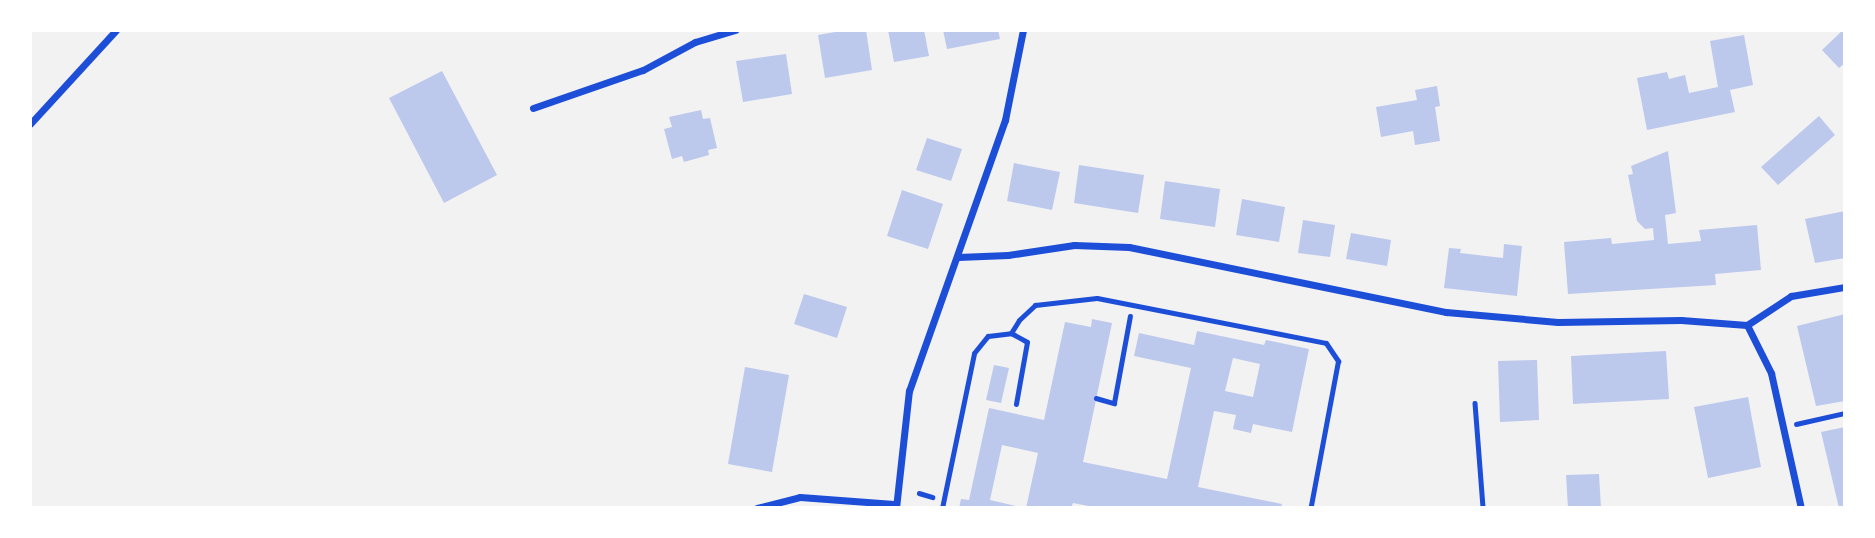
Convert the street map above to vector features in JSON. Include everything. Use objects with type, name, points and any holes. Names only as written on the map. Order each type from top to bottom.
[{"type":"street","points":[[30,124],[116,30]]},
{"type":"street","points":[[533,108],[643,70],[695,42],[735,30]]},
{"type":"street","points":[[757,508],[800,497],[895,506],[909,391],[1005,120],[1023,30]]},
{"type":"street","points":[[958,257],[1007,255],[1074,245],[1129,247],[1446,312],[1558,321],[1681,320],[1747,325],[1791,296],[1845,287]]},
{"type":"street","points":[[1747,325],[1771,373],[1785,426],[1801,508]]},
{"type":"lane","points":[[1011,333],[1019,320],[1035,305],[1097,298],[1326,344],[1338,361],[1311,505]]},
{"type":"lane","points":[[942,508],[974,354],[988,336],[1011,333],[1027,342],[1016,404]]},
{"type":"path","points":[[1096,398],[1114,403],[1132,305]]},
{"type":"path","points":[[1475,402],[1483,508]]},
{"type":"path","points":[[1785,426],[1845,413]]},
{"type":"building","points":[[866,30],[872,70],[825,78],[818,35]]},
{"type":"building","points":[[888,30],[924,30],[929,56],[894,62]]},
{"type":"building","points":[[943,30],[998,30],[1000,39],[947,49]]},
{"type":"building","points":[[1843,30],[1845,63],[1839,68],[1822,50]]},
{"type":"building","points":[[1744,35],[1753,85],[1730,90],[1735,112],[1647,130],[1637,78],[1667,72],[1669,79],[1685,75],[1689,93],[1718,87],[1710,41]]},
{"type":"building","points":[[786,54],[792,94],[743,102],[736,61]]},
{"type":"building","points":[[442,71],[497,175],[444,203],[389,98]]},
{"type":"building","points":[[1437,86],[1440,106],[1435,107],[1440,141],[1415,145],[1413,131],[1381,137],[1376,107],[1417,100],[1415,90]]},
{"type":"building","points":[[701,110],[703,119],[710,118],[717,148],[708,150],[709,155],[684,162],[682,156],[672,159],[664,129],[672,127],[669,117]]},
{"type":"building","points":[[1819,116],[1835,135],[1778,185],[1761,167]]},
{"type":"building","points":[[927,138],[962,149],[951,181],[916,170]]},
{"type":"building","points":[[1668,151],[1676,213],[1665,215],[1668,244],[1701,241],[1699,230],[1757,225],[1761,270],[1715,274],[1716,285],[1568,294],[1564,242],[1611,238],[1612,244],[1654,240],[1653,228],[1645,229],[1637,221],[1628,175],[1633,174],[1631,166]]},
{"type":"building","points":[[1014,163],[1060,172],[1052,210],[1007,201]]},
{"type":"building","points":[[1079,165],[1144,175],[1138,213],[1074,203]]},
{"type":"building","points":[[1165,181],[1220,189],[1215,227],[1160,219]]},
{"type":"building","points":[[902,190],[943,204],[928,249],[887,236]]},
{"type":"building","points":[[1242,199],[1285,207],[1279,242],[1236,235]]},
{"type":"building","points":[[1845,211],[1845,258],[1815,263],[1805,219]]},
{"type":"building","points":[[1303,220],[1335,225],[1330,257],[1298,253]]},
{"type":"building","points":[[1351,233],[1391,240],[1387,266],[1346,259]]},
{"type":"building","points":[[1504,244],[1522,246],[1517,296],[1444,288],[1449,248],[1461,249],[1460,253],[1503,258]]},
{"type":"building","points":[[804,294],[847,307],[837,338],[794,324]]},
{"type":"building","points":[[1845,314],[1845,401],[1816,406],[1797,326]]},
{"type":"building","points":[[1092,319],[1112,323],[1083,462],[1167,479],[1191,368],[1134,356],[1139,333],[1194,345],[1197,331],[1264,345],[1266,340],[1309,349],[1292,432],[1253,424],[1251,433],[1233,429],[1236,415],[1214,411],[1198,487],[1282,504],[1281,508],[1099,508],[1073,503],[1071,508],[1026,508],[1038,453],[1002,445],[990,500],[1024,508],[959,508],[961,499],[969,500],[989,408],[1044,420],[1065,322],[1091,327]],"holes":[[[1233,358],[1260,364],[1253,397],[1225,391]]]},
{"type":"building","points":[[1666,351],[1669,399],[1573,404],[1571,356]]},
{"type":"building","points":[[1537,360],[1539,420],[1500,422],[1498,361]]},
{"type":"building","points":[[994,365],[1009,368],[1001,403],[986,400]]},
{"type":"building","points":[[745,367],[789,375],[772,472],[728,464]]},
{"type":"building","points":[[1748,397],[1761,467],[1708,478],[1694,407]]},
{"type":"building","points":[[1845,427],[1845,508],[1839,508],[1821,432]]},
{"type":"building","points":[[1599,474],[1601,508],[1568,508],[1566,475]]}]
